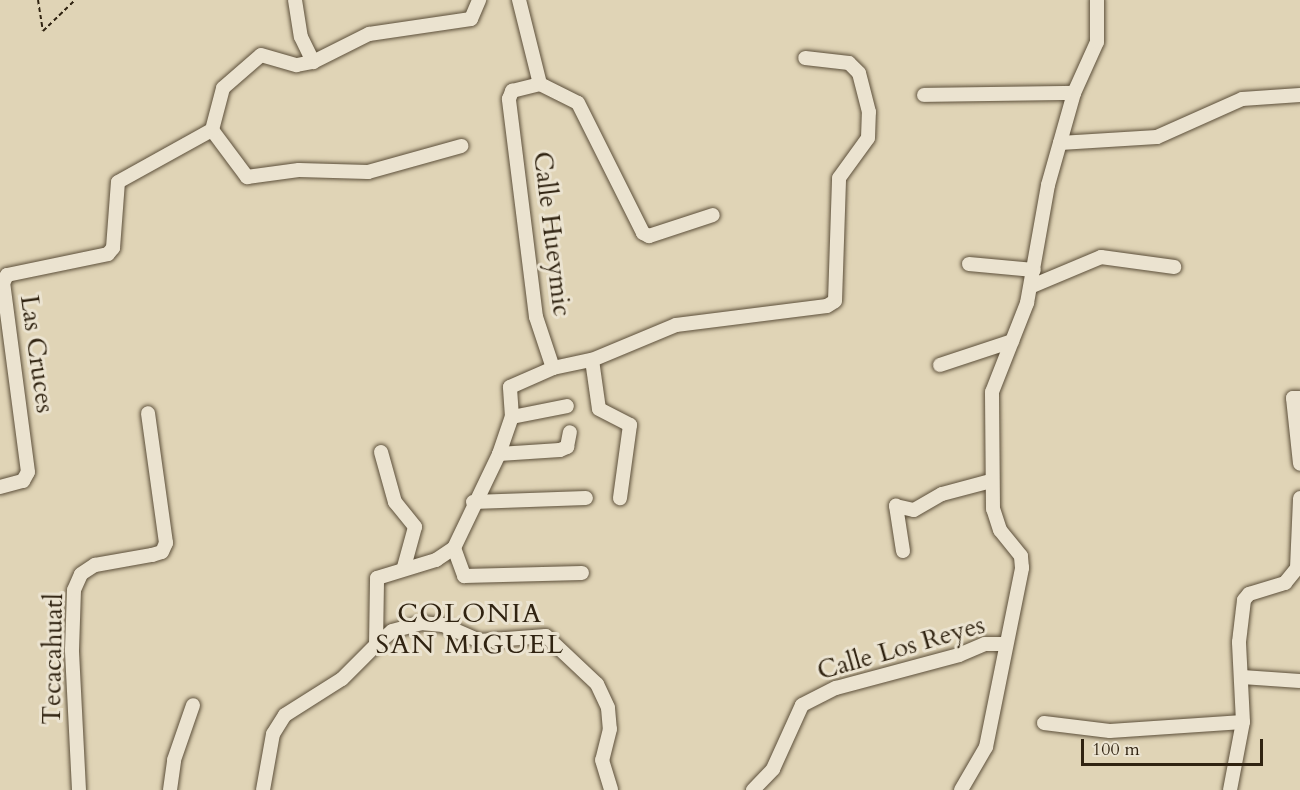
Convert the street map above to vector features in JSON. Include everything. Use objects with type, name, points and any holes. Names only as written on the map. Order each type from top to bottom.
[{"type":"street","points":[[295,0],[301,37],[313,62]]},
{"type":"street","points":[[461,146],[368,172],[299,170],[247,177],[239,173],[212,130],[223,88],[261,55],[297,65],[313,62],[369,34],[471,19],[479,0]]},
{"type":"street","points":[[519,0],[540,84],[578,103],[643,233],[649,237],[713,215]]},
{"type":"street","points":[[961,790],[986,747],[1022,568],[1021,556],[1000,530],[992,481],[992,392],[1032,286],[1060,143],[1074,93],[1097,42],[1097,0]]},
{"type":"street","points":[[376,645],[378,578],[404,567],[436,560],[454,548],[473,502],[499,454],[512,417],[510,387],[553,368],[592,360],[676,325],[835,301],[839,178],[868,138],[869,112],[859,73],[849,63],[805,58]]},
{"type":"street","name":"Calle Hueymic","points":[[540,84],[512,91],[509,99],[536,317],[553,368]]},
{"type":"street","points":[[924,95],[1074,93]]},
{"type":"street","points":[[1060,143],[1157,137],[1242,99],[1300,95]]},
{"type":"street","name":"Las Cruces","points":[[0,487],[23,482],[28,472],[3,283],[14,273],[108,254],[113,248],[118,182],[212,130]]},
{"type":"street","points":[[1032,286],[1101,257],[1174,267]]},
{"type":"street","points":[[969,264],[1034,270]]},
{"type":"street","points":[[940,365],[1012,341]]},
{"type":"street","points":[[592,360],[599,409],[630,425],[620,498]]},
{"type":"street","points":[[1300,398],[1293,398],[1300,464]]},
{"type":"street","points":[[512,417],[567,406]]},
{"type":"street","name":"Tecacahuatl","points":[[79,790],[72,650],[74,590],[81,574],[95,566],[162,552],[166,543],[148,413]]},
{"type":"street","points":[[499,454],[560,450],[567,447],[570,432]]},
{"type":"street","points":[[381,453],[395,502],[415,527],[404,567]]},
{"type":"street","points":[[903,551],[896,506],[914,510],[942,494],[992,481]]},
{"type":"street","points":[[473,502],[586,498]]},
{"type":"street","points":[[1230,790],[1244,722],[1239,642],[1244,600],[1291,577],[1297,568],[1300,498]]},
{"type":"street","points":[[454,548],[464,576],[582,573]]},
{"type":"street","points":[[263,790],[273,734],[285,715],[342,679],[392,631],[421,622],[443,625],[480,641],[546,636],[597,684],[608,708],[610,729],[602,760],[611,790]]},
{"type":"street","name":"Calle Los Reyes","points":[[753,790],[773,769],[802,705],[836,688],[959,655],[985,644],[1006,644]]},
{"type":"street","points":[[1242,677],[1300,681]]},
{"type":"street","points":[[170,790],[174,760],[193,705]]},
{"type":"street","points":[[1044,723],[1110,731],[1244,722]]},
{"type":"path","points":[[39,0],[43,31],[75,0]]},
{"type":"district","name":"COLONIA SAN MIGUEL","points":[[470,628]]}]
